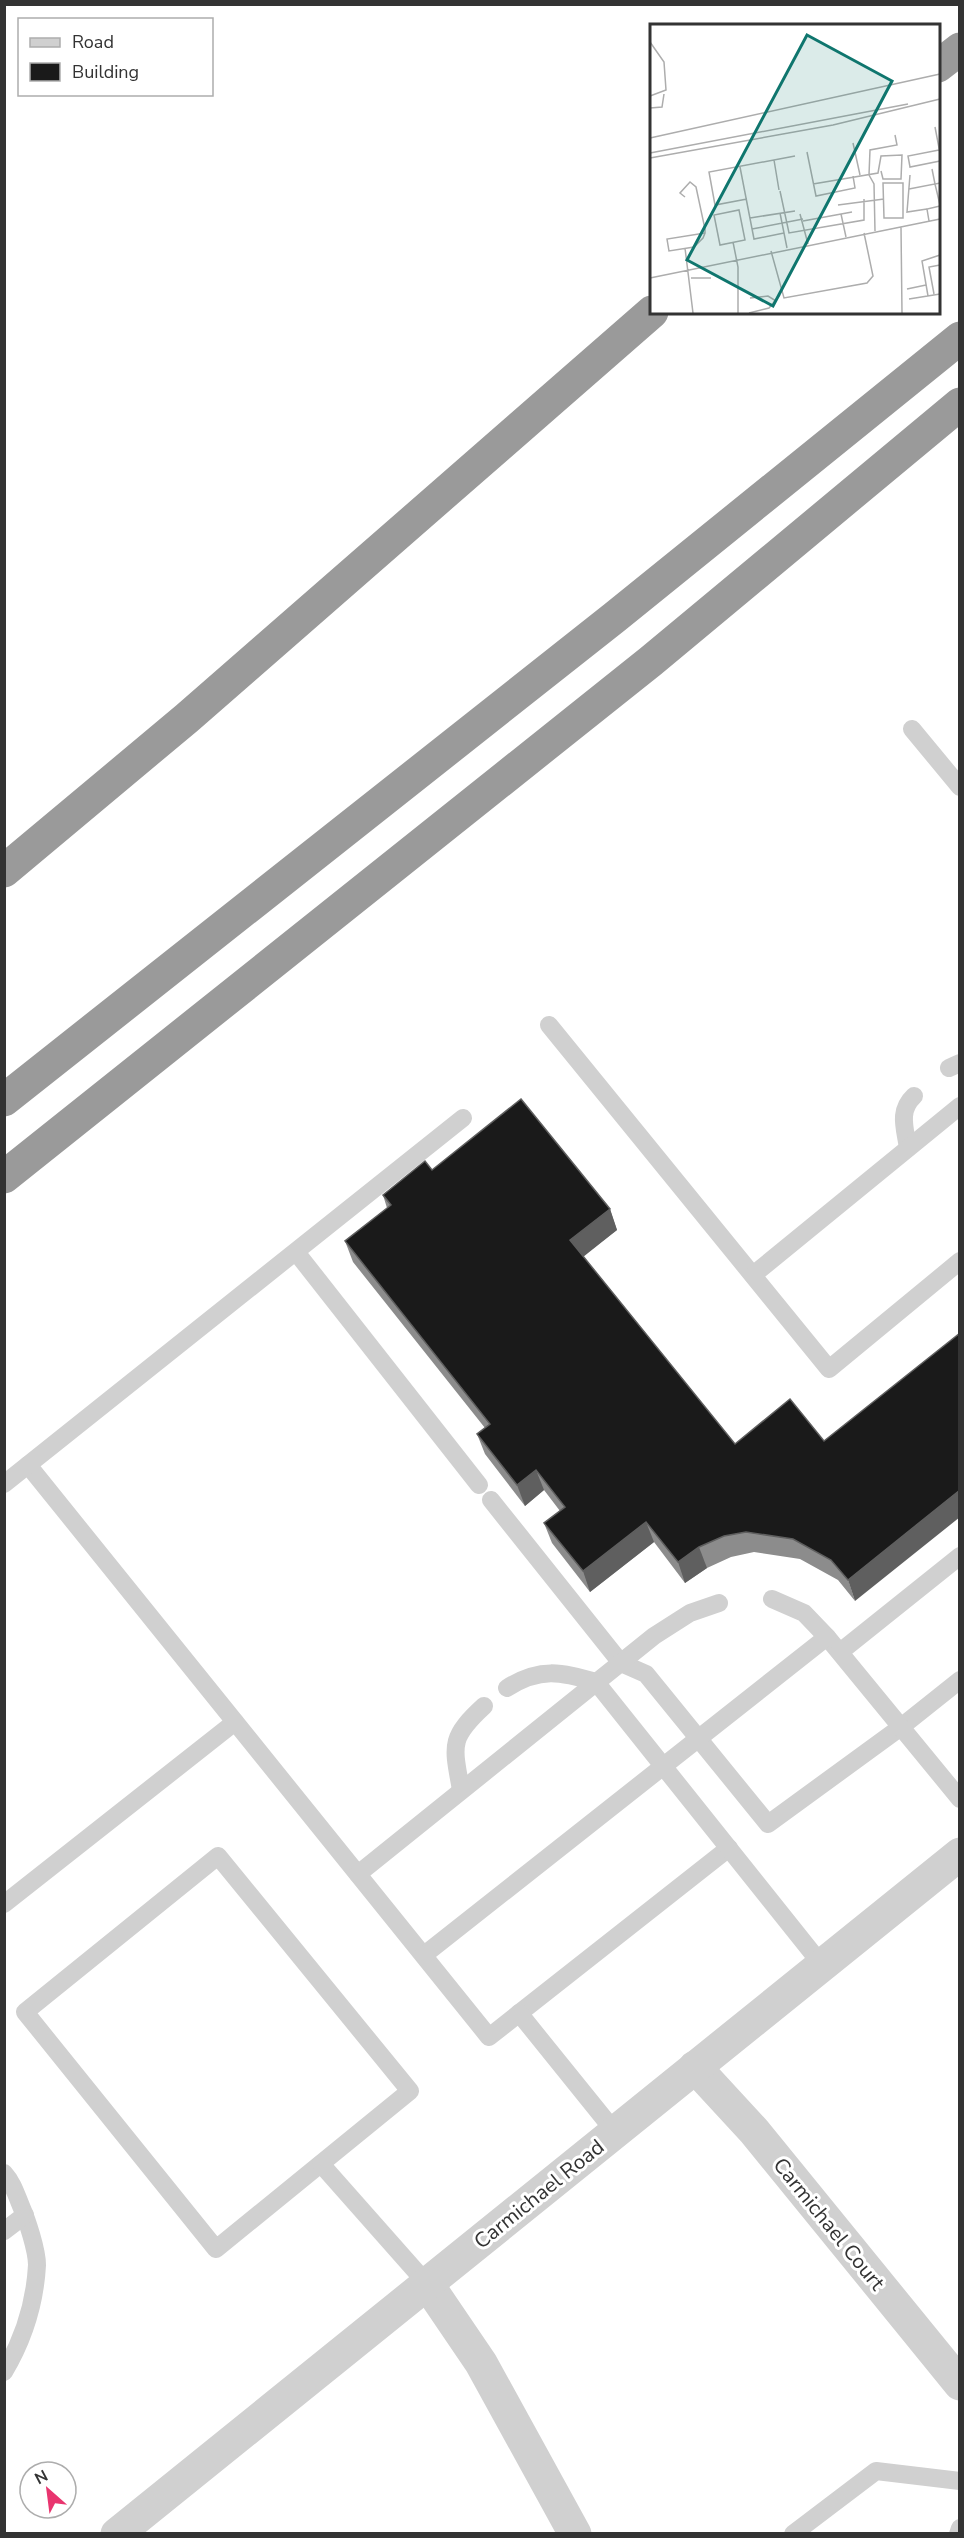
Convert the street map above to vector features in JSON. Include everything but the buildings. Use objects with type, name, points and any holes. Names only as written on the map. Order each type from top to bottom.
[{"type":"highway","points":[[940,65],[960,48]]},
{"type":"highway","points":[[4,871],[187,718],[650,314]]},
{"type":"highway","points":[[4,1100],[596,632],[960,338]]},
{"type":"highway","points":[[4,1177],[651,661],[960,404]]},
{"type":"street","name":"Carmichael Road","points":[[117,2534],[960,1854]]},
{"type":"street","name":"Carmichael Court","points":[[695,2067],[754,2131],[960,2384]]},
{"type":"street","points":[[428,2285],[481,2363],[575,2534]]},
{"type":"lane","points":[[912,729],[960,787]]},
{"type":"lane","points":[[549,1025],[829,1369],[960,1261]]},
{"type":"lane","points":[[908,1148],[903,1116],[906,1104],[914,1096]]},
{"type":"lane","points":[[753,1275],[960,1106]]},
{"type":"lane","points":[[4,1484],[463,1118]]},
{"type":"lane","points":[[296,1252],[479,1485]]},
{"type":"lane","points":[[28,1465],[489,2037],[729,1848]]},
{"type":"lane","points":[[491,1500],[621,1663],[646,1674],[768,1824],[901,1727],[960,1680]]},
{"type":"lane","points":[[840,1652],[960,1556]]},
{"type":"lane","points":[[772,1599],[804,1613],[827,1637],[960,1799]]},
{"type":"lane","points":[[358,1874],[654,1636],[690,1613],[719,1603]]},
{"type":"lane","points":[[424,1955],[827,1637]]},
{"type":"lane","points":[[507,1688],[524,1677],[545,1673],[570,1675],[596,1682],[822,1965]]},
{"type":"lane","points":[[461,1790],[456,1742],[464,1724],[484,1706]]},
{"type":"lane","points":[[4,1904],[235,1722]]},
{"type":"lane","points":[[218,1856],[410,2091],[321,2164],[216,2249],[25,2012],[218,1856]]},
{"type":"lane","points":[[519,2013],[615,2132]]},
{"type":"lane","points":[[321,2164],[428,2285]]},
{"type":"lane","points":[[4,2173],[10,2180],[25,2215],[37,2263],[30,2312],[14,2355],[4,2372]]},
{"type":"lane","points":[[4,2231],[25,2215]]},
{"type":"lane","points":[[793,2534],[876,2471],[960,2481]]},
{"type":"lane","points":[[958,2534],[960,2528]]}]
